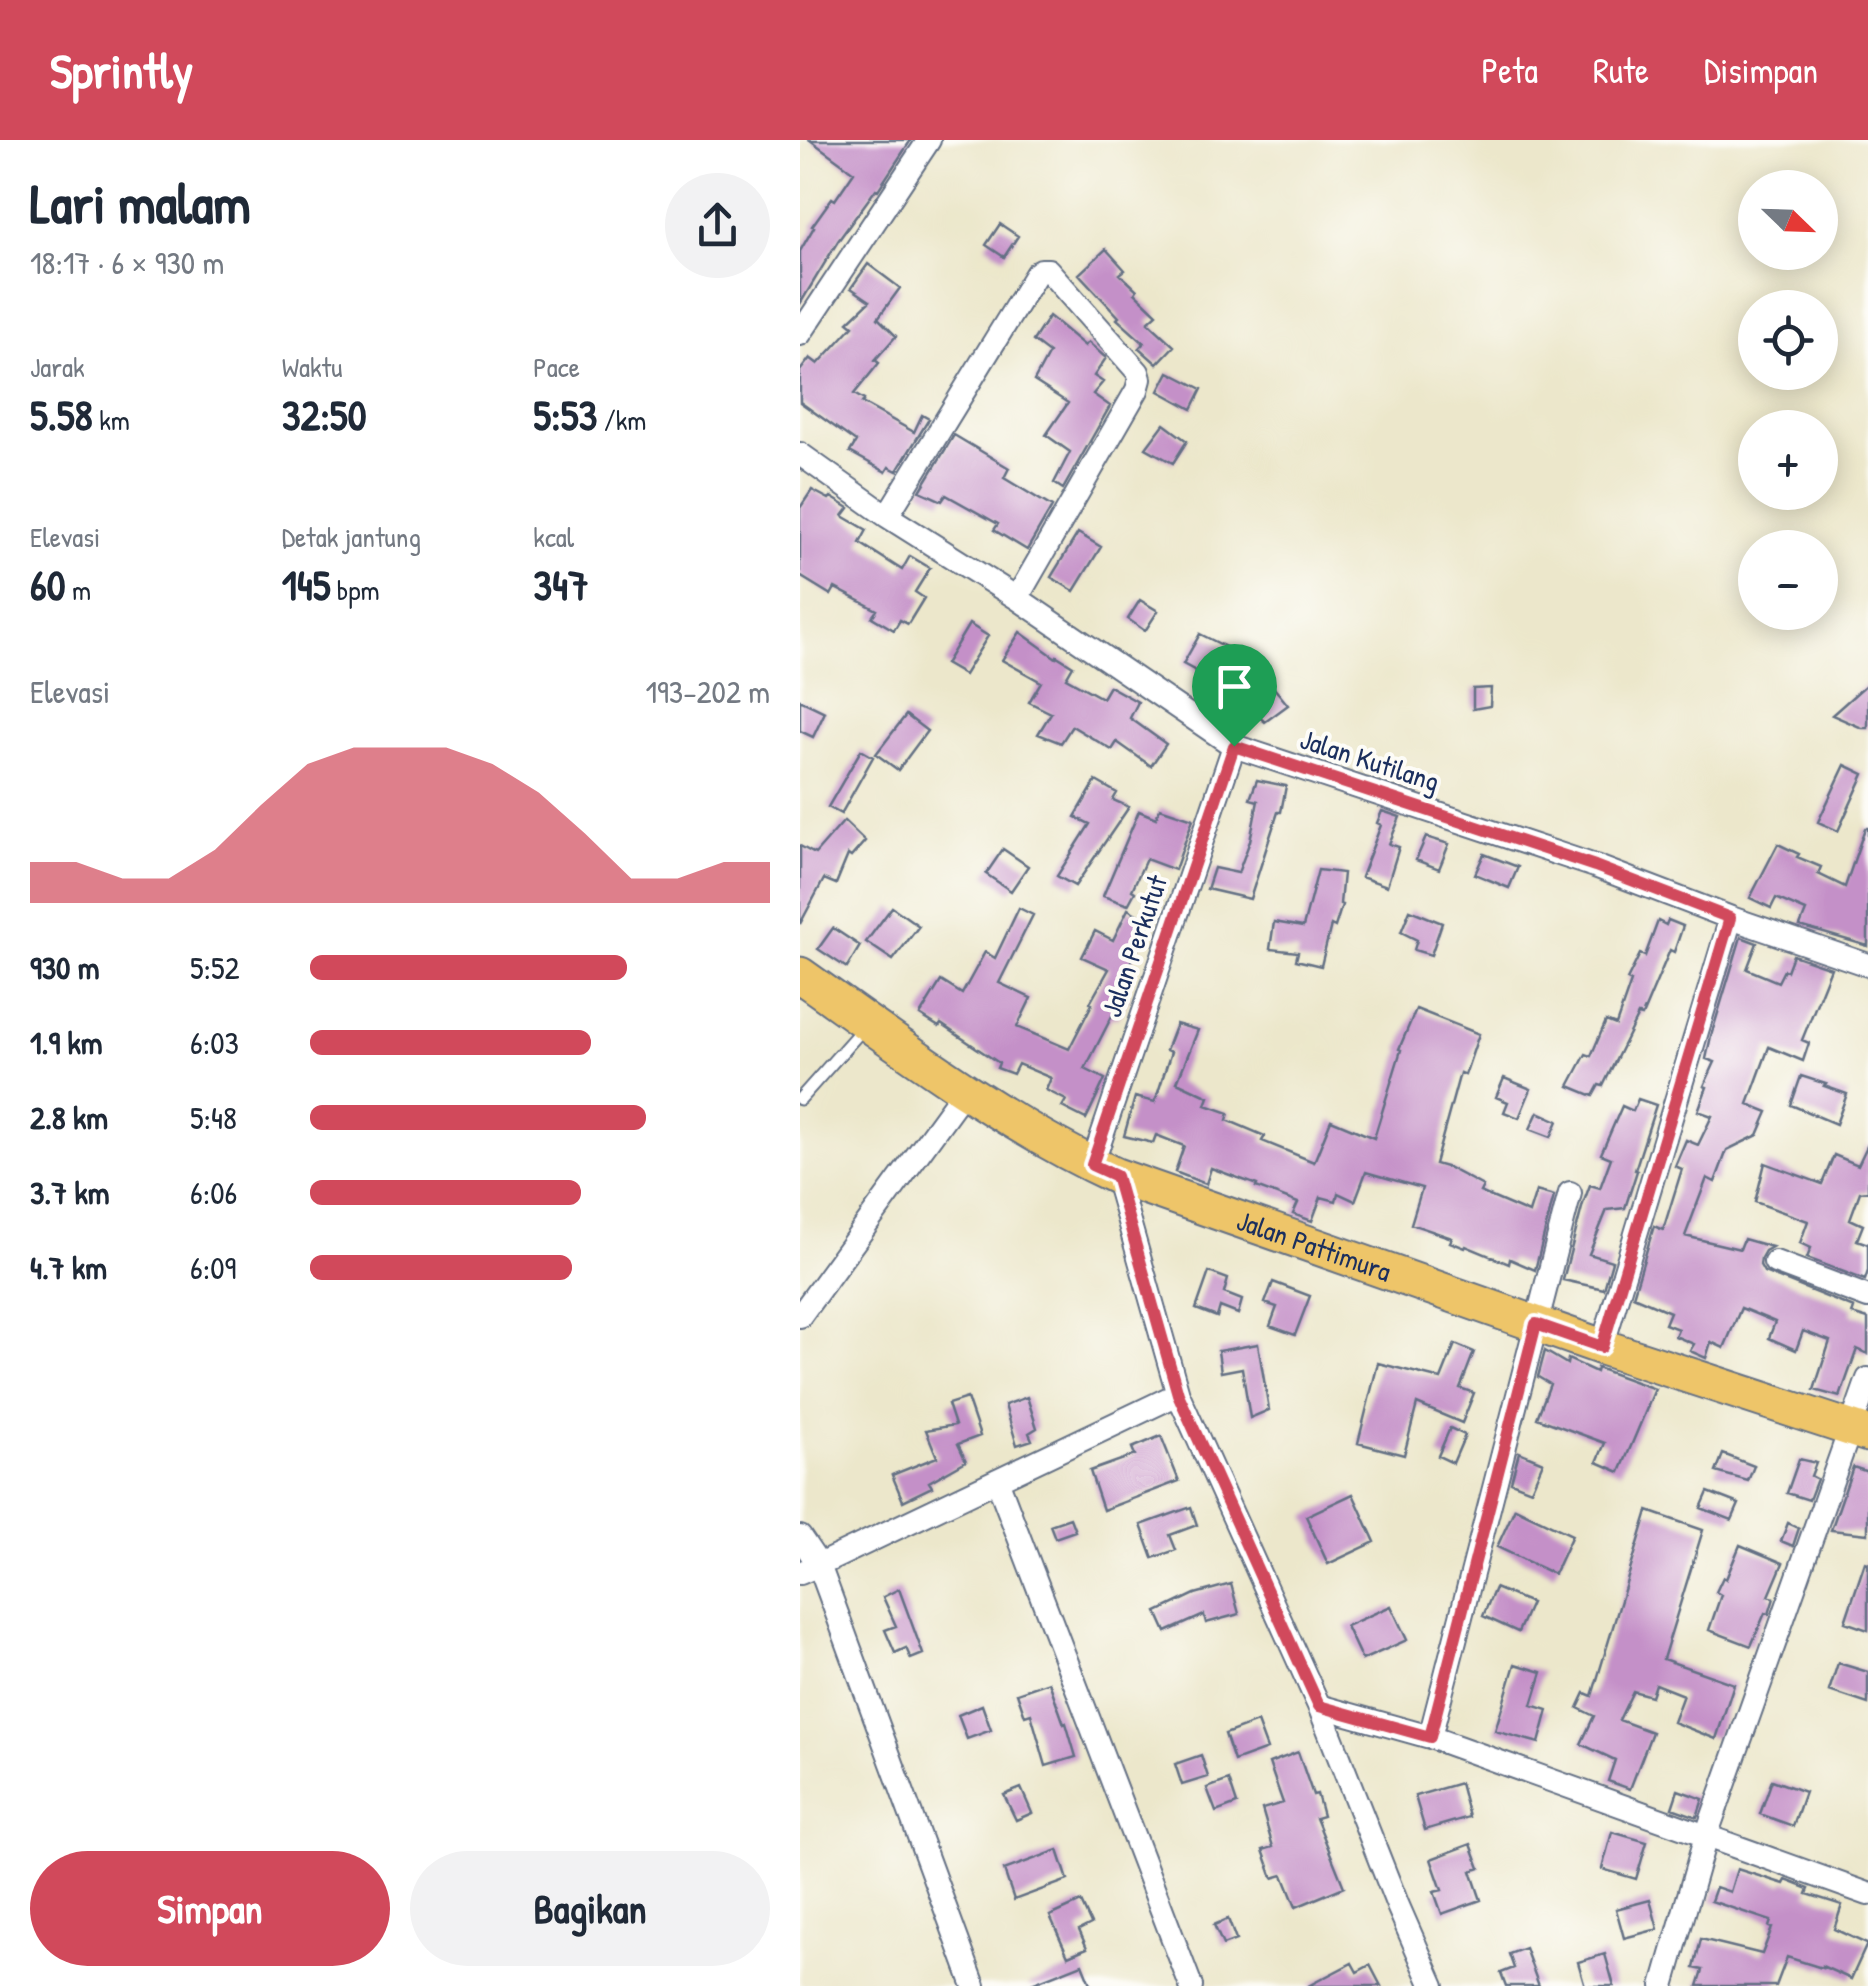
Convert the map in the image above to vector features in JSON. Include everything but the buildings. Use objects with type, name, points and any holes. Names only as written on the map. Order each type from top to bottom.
[{"type":"main road","name":"Jalan Pattimura","points":[[800,975],[964,1091],[1104,1171],[1602,1347],[1860,1432]]},
{"type":"street","points":[[800,334],[929,140]]},
{"type":"street","points":[[887,516],[1036,274],[1048,270],[1140,379],[1017,598]]},
{"type":"street","name":"Jalan Kutilang","points":[[800,454],[1234,746],[1595,866],[1730,918],[1868,964]]},
{"type":"street","name":"Jalan Perkutut","points":[[1104,1171],[1234,746]]},
{"type":"street","points":[[1602,1347],[1730,918]]},
{"type":"street","points":[[800,1316],[964,1091]]},
{"type":"street","points":[[1104,1171],[1178,1394],[1319,1706],[1433,1986]]},
{"type":"street","points":[[1430,1737],[1570,1192]]},
{"type":"street","points":[[1774,1262],[1868,1297]]},
{"type":"street","points":[[1663,1986],[1706,1836],[1860,1432],[1868,1379]]},
{"type":"street","points":[[809,1569],[1178,1394]]},
{"type":"street","points":[[997,1480],[1191,1986]]},
{"type":"street","points":[[800,1537],[809,1569],[974,1986]]},
{"type":"street","points":[[1319,1706],[1430,1737],[1868,1894]]},
{"type":"lane","points":[[800,1100],[868,1023]]},
{"type":"route","points":[[1234,746],[1595,866],[1730,918],[1602,1347],[1536,1324],[1430,1737],[1319,1706],[1178,1394],[1116,1176],[1092,1165],[1234,746]]}]
